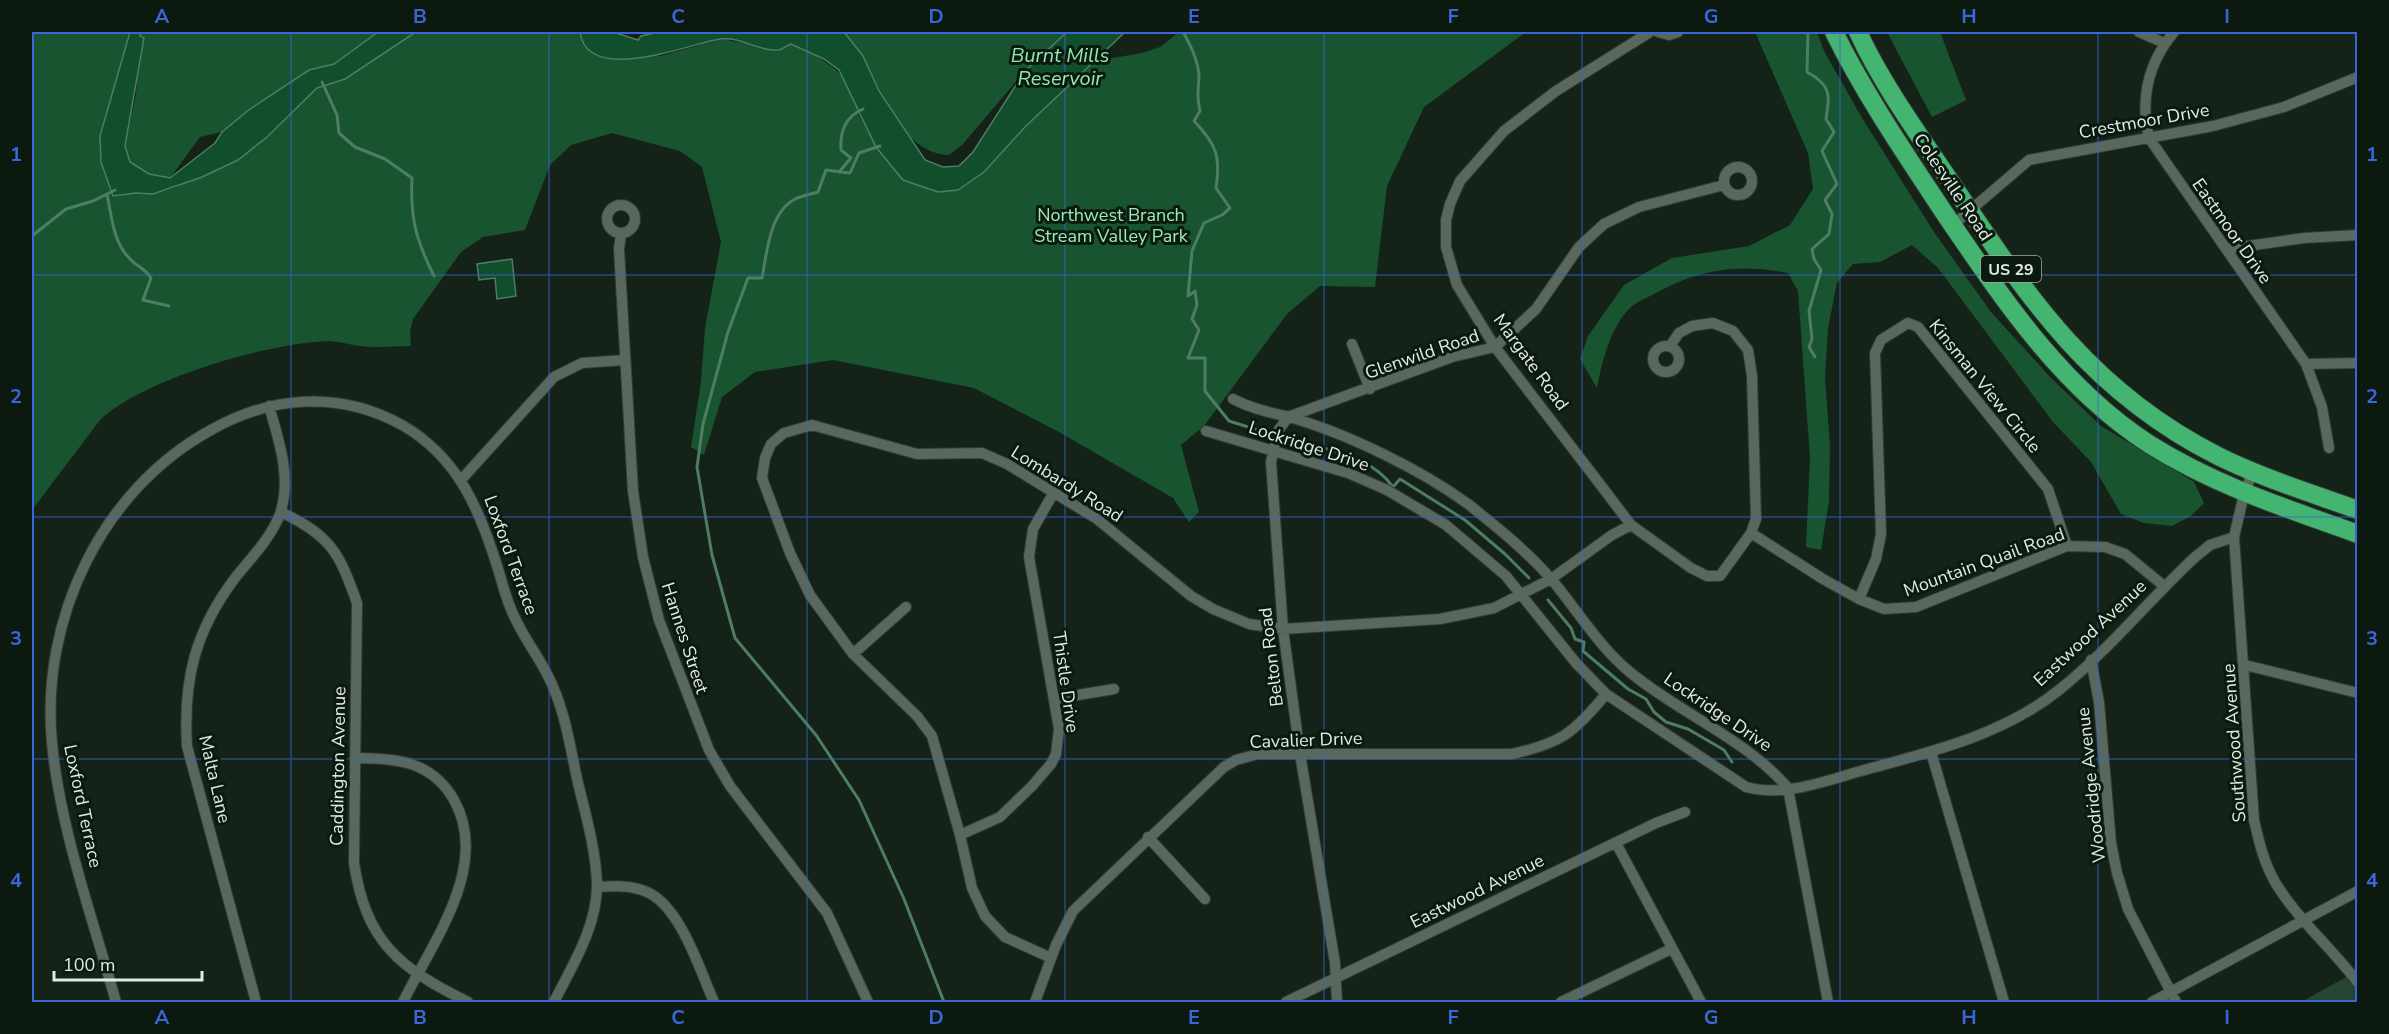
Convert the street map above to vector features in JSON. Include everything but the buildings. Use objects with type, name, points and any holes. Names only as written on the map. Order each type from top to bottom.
[{"type":"highway","name":"Colesville Road","points":[[1834,32],[1879,112],[2009,307],[2044,350],[2101,406],[2148,443],[2196,472],[2244,494],[2358,534]]},
{"type":"highway","name":"Colesville Road","points":[[1858,32],[1894,97],[1971,211],[2038,308],[2074,350],[2116,390],[2188,439],[2253,471],[2358,510]]},
{"type":"street","name":"Margate Road","points":[[1650,32],[1556,91],[1504,131],[1460,181],[1446,220],[1446,247],[1450,268],[1457,285],[1495,347],[1631,525],[1707,576],[1720,576],[1751,533]]},
{"type":"street","points":[[1658,32],[1669,35],[1678,32]]},
{"type":"street","points":[[2139,32],[2164,43]]},
{"type":"street","name":"Eastmoor Drive","points":[[2174,32],[2164,43],[2146,87],[2144,116],[2149,138],[2306,364],[2322,407],[2329,448]]},
{"type":"street","name":"Crestmoor Drive","points":[[1953,225],[2029,160],[2213,126],[2284,107],[2358,77]]},
{"type":"street","name":"Glenwild Road","points":[[1288,417],[1370,389],[1452,357],[1495,347],[1536,309],[1579,247],[1604,224],[1639,207],[1724,185]]},
{"type":"street","name":"Hannes Street","points":[[621,234],[619,249],[633,491],[643,557],[659,620],[696,721],[730,786],[827,913],[868,1002]]},
{"type":"street","points":[[2227,249],[2304,238],[2358,235]]},
{"type":"street","points":[[1670,346],[1679,333],[1702,323],[1713,323],[1733,331],[1748,350],[1752,376],[1756,519],[1751,533]]},
{"type":"street","name":"Kinsman View Circle","points":[[1859,599],[1876,559],[1881,534],[1875,353],[1881,340],[1908,323],[1918,327],[2048,489],[2067,546]]},
{"type":"street","points":[[1352,344],[1370,389]]},
{"type":"street","points":[[460,480],[554,377],[582,363],[625,360]]},
{"type":"street","points":[[2306,364],[2358,363]]},
{"type":"street","name":"Lockridge Drive","points":[[1233,399],[1269,414],[1288,417],[1362,446],[1431,480],[1467,504],[1508,537],[1551,579],[1616,660],[1648,686],[1769,766],[1788,788]]},
{"type":"street","name":"Loxford Terrace","points":[[116,1002],[66,822],[52,742],[52,679],[62,625],[91,550],[121,505],[155,468],[186,443],[227,421],[257,408],[295,402],[322,402],[375,413],[400,424],[425,441],[460,480],[484,523],[513,616],[549,677],[561,707],[592,845],[597,887],[593,914],[585,940],[554,1002]]},
{"type":"street","name":"Malta Lane","points":[[256,1002],[187,746],[185,713],[194,655],[205,624],[224,593],[273,529],[280,512],[285,474],[269,406]]},
{"type":"street","name":"Belton Road","points":[[1288,417],[1278,431],[1272,449],[1283,629],[1300,754],[1327,905],[1337,1002]]},
{"type":"street","name":"Lombardy Road","points":[[1051,958],[1005,937],[986,916],[972,888],[960,835],[932,736],[917,716],[853,654],[810,595],[790,554],[762,478],[765,458],[771,444],[783,433],[812,424],[917,454],[982,453],[1007,464],[1114,531],[1191,596],[1213,609],[1249,624],[1283,629],[1440,619],[1494,608],[1551,579],[1612,535],[1631,525]]},
{"type":"street","name":"Lockridge Drive","points":[[1206,431],[1348,473],[1446,525],[1486,558],[1521,595],[1576,663],[1606,694],[1746,787],[1761,792],[1788,788]]},
{"type":"street","name":"Southwood Avenue","points":[[2253,471],[2244,494],[2234,537],[2245,665],[2254,820],[2262,852],[2275,881],[2289,904],[2358,983]]},
{"type":"street","name":"Thistle Drive","points":[[960,835],[1000,817],[1052,764],[1056,754],[1059,729],[1029,557],[1033,529],[1054,492]]},
{"type":"street","name":"Caddington Avenue","points":[[280,512],[318,533],[333,548],[343,563],[357,603],[354,862],[358,891],[369,921],[382,941],[416,975],[468,1002]]},
{"type":"street","name":"Mountain Quail Road","points":[[1751,533],[1859,599],[1884,609],[1916,607],[2067,546],[2105,547],[2126,554],[2164,586]]},
{"type":"street","name":"Eastwood Avenue","points":[[1788,788],[1822,782],[1932,752],[1989,731],[2024,712],[2059,690],[2164,586],[2210,545],[2234,537]]},
{"type":"street","points":[[853,654],[906,607]]},
{"type":"street","name":"Woodridge Avenue","points":[[2091,660],[2099,702],[2111,843],[2117,873],[2128,909],[2173,997]]},
{"type":"street","points":[[2245,665],[2358,693]]},
{"type":"street","points":[[1054,699],[1114,689]]},
{"type":"street","name":"Cavalier Drive","points":[[1035,1002],[1051,958],[1073,911],[1148,837],[1224,767],[1236,760],[1258,754],[1511,754],[1544,747],[1567,735],[1606,694]]},
{"type":"street","points":[[1932,752],[2004,1002]]},
{"type":"street","points":[[356,758],[405,761],[431,772],[446,787],[460,812],[466,856],[461,882],[402,1002]]},
{"type":"street","points":[[1788,788],[1828,1002]]},
{"type":"street","name":"Eastwood Avenue","points":[[1286,1002],[1685,812]]},
{"type":"street","points":[[1148,837],[1205,899]]},
{"type":"street","points":[[1616,843],[1701,1002]]},
{"type":"street","points":[[597,887],[621,886],[648,893],[664,904],[676,920],[714,1002]]},
{"type":"street","points":[[2152,1002],[2173,997],[2358,891]]},
{"type":"street","points":[[1561,1002],[1575,999],[1671,949]]},
{"type":"shaded area","points":[[2357,971],[2357,1002],[2301,1002]]},
{"type":"green space","name":"Northwest Branch Stream Valley Park","points":[[32,32],[130,32],[100,136],[113,196],[136,193],[153,194],[174,188],[238,160],[267,137],[317,88],[345,79],[416,32],[580,32],[581,40],[660,56],[722,39],[779,50],[791,44],[826,62],[844,78],[851,88],[859,115],[903,180],[984,172],[1025,127],[1095,61],[1142,53],[1160,47],[1179,32],[1526,32],[1424,107],[1387,186],[1375,287],[1320,286],[1287,314],[1204,426],[1181,445],[1199,512],[1189,522],[1173,498],[1059,432],[974,388],[833,360],[755,372],[722,397],[704,455],[691,447],[701,382],[705,328],[721,242],[702,167],[680,151],[612,133],[571,145],[550,165],[525,230],[483,237],[461,252],[413,319],[410,332],[411,346],[366,347],[328,341],[303,343],[241,356],[175,378],[120,405],[100,420],[32,510]]},
{"type":"green space","points":[[141,32],[378,32],[334,64],[309,71],[250,109],[222,132],[200,137],[170,178],[149,174],[130,162],[125,146],[136,94]]},
{"type":"green space","points":[[844,32],[1067,32],[1025,71],[962,145],[949,155],[933,152],[906,133],[887,104],[861,54]]},
{"type":"green space","points":[[1755,32],[1817,32],[1824,51],[1862,118],[1934,232],[1991,312],[2051,378],[2101,426],[2194,482],[2204,503],[2191,516],[2172,526],[2144,523],[2121,514],[2091,462],[2053,422],[1938,268],[1912,245],[1880,262],[1853,264],[1837,283],[1828,328],[1825,378],[1830,446],[1829,501],[1821,550],[1806,547],[1810,458],[1798,291],[1788,273],[1752,269],[1719,270],[1687,279],[1635,304],[1623,316],[1612,335],[1597,388],[1580,359],[1588,336],[1624,285],[1672,258],[1749,246],[1790,225],[1813,189],[1808,153]]},
{"type":"green space","points":[[1887,32],[1940,32],[1966,100],[1932,117]]},
{"type":"water","points":[[130,32],[141,32],[140,36],[144,38],[125,146],[130,162],[149,174],[170,178],[215,143],[222,132],[250,109],[309,70],[334,64],[378,32],[416,32],[345,79],[317,88],[267,137],[238,160],[202,177],[153,194],[136,193],[113,196],[101,162],[100,136]]},
{"type":"water","name":"Burnt Mills Reservoir","points":[[580,32],[613,32],[638,40],[641,36],[659,32],[844,32],[863,56],[879,91],[925,160],[943,167],[959,166],[973,152],[1025,71],[1067,32],[1125,32],[1025,127],[984,172],[958,190],[938,192],[903,180],[876,147],[839,70],[824,59],[791,44],[779,50],[772,50],[735,40],[720,39],[641,58],[619,59],[600,57],[587,48]]},
{"type":"water","points":[[512,259],[516,296],[497,299],[495,278],[479,280],[477,264]]},
{"type":"waterway","points":[[1183,32],[1194,54],[1199,72],[1200,111],[1194,121],[1215,151],[1218,167],[1216,188],[1230,208],[1222,215],[1204,223],[1192,251],[1188,296],[1195,291],[1197,305],[1192,319],[1199,330],[1188,358],[1205,358],[1205,391],[1229,421],[1264,432]]},
{"type":"waterway","points":[[1808,32],[1807,72],[1825,86],[1828,97],[1826,119],[1834,132],[1822,151],[1837,184],[1825,200],[1832,214],[1829,234],[1812,249],[1814,259],[1821,270],[1809,311],[1812,339],[1809,347],[1815,357]]},
{"type":"waterway","points":[[322,82],[337,115],[339,133],[355,147],[385,159],[412,178],[413,217],[423,251],[434,276]]},
{"type":"waterway","points":[[839,172],[851,158],[841,150],[841,137],[845,125],[852,116],[863,109]]},
{"type":"waterway","points":[[880,146],[859,153],[850,173],[826,170],[818,192],[795,199],[786,205],[774,224],[762,278],[748,278],[728,332],[703,424],[697,467],[712,555],[735,638],[816,735],[859,800],[904,899],[944,1002]]},
{"type":"waterway","points":[[32,236],[66,209],[93,201],[115,190]]},
{"type":"waterway","points":[[107,195],[120,245],[130,259],[151,278],[143,300],[169,306]]},
{"type":"waterway","points":[[1303,442],[1352,457],[1375,469],[1393,487],[1400,479],[1465,520],[1529,578]]},
{"type":"waterway","points":[[1548,600],[1571,628],[1575,639],[1584,642],[1583,651],[1628,689],[1646,699],[1654,712],[1666,722],[1688,729],[1724,750],[1732,762]]}]
